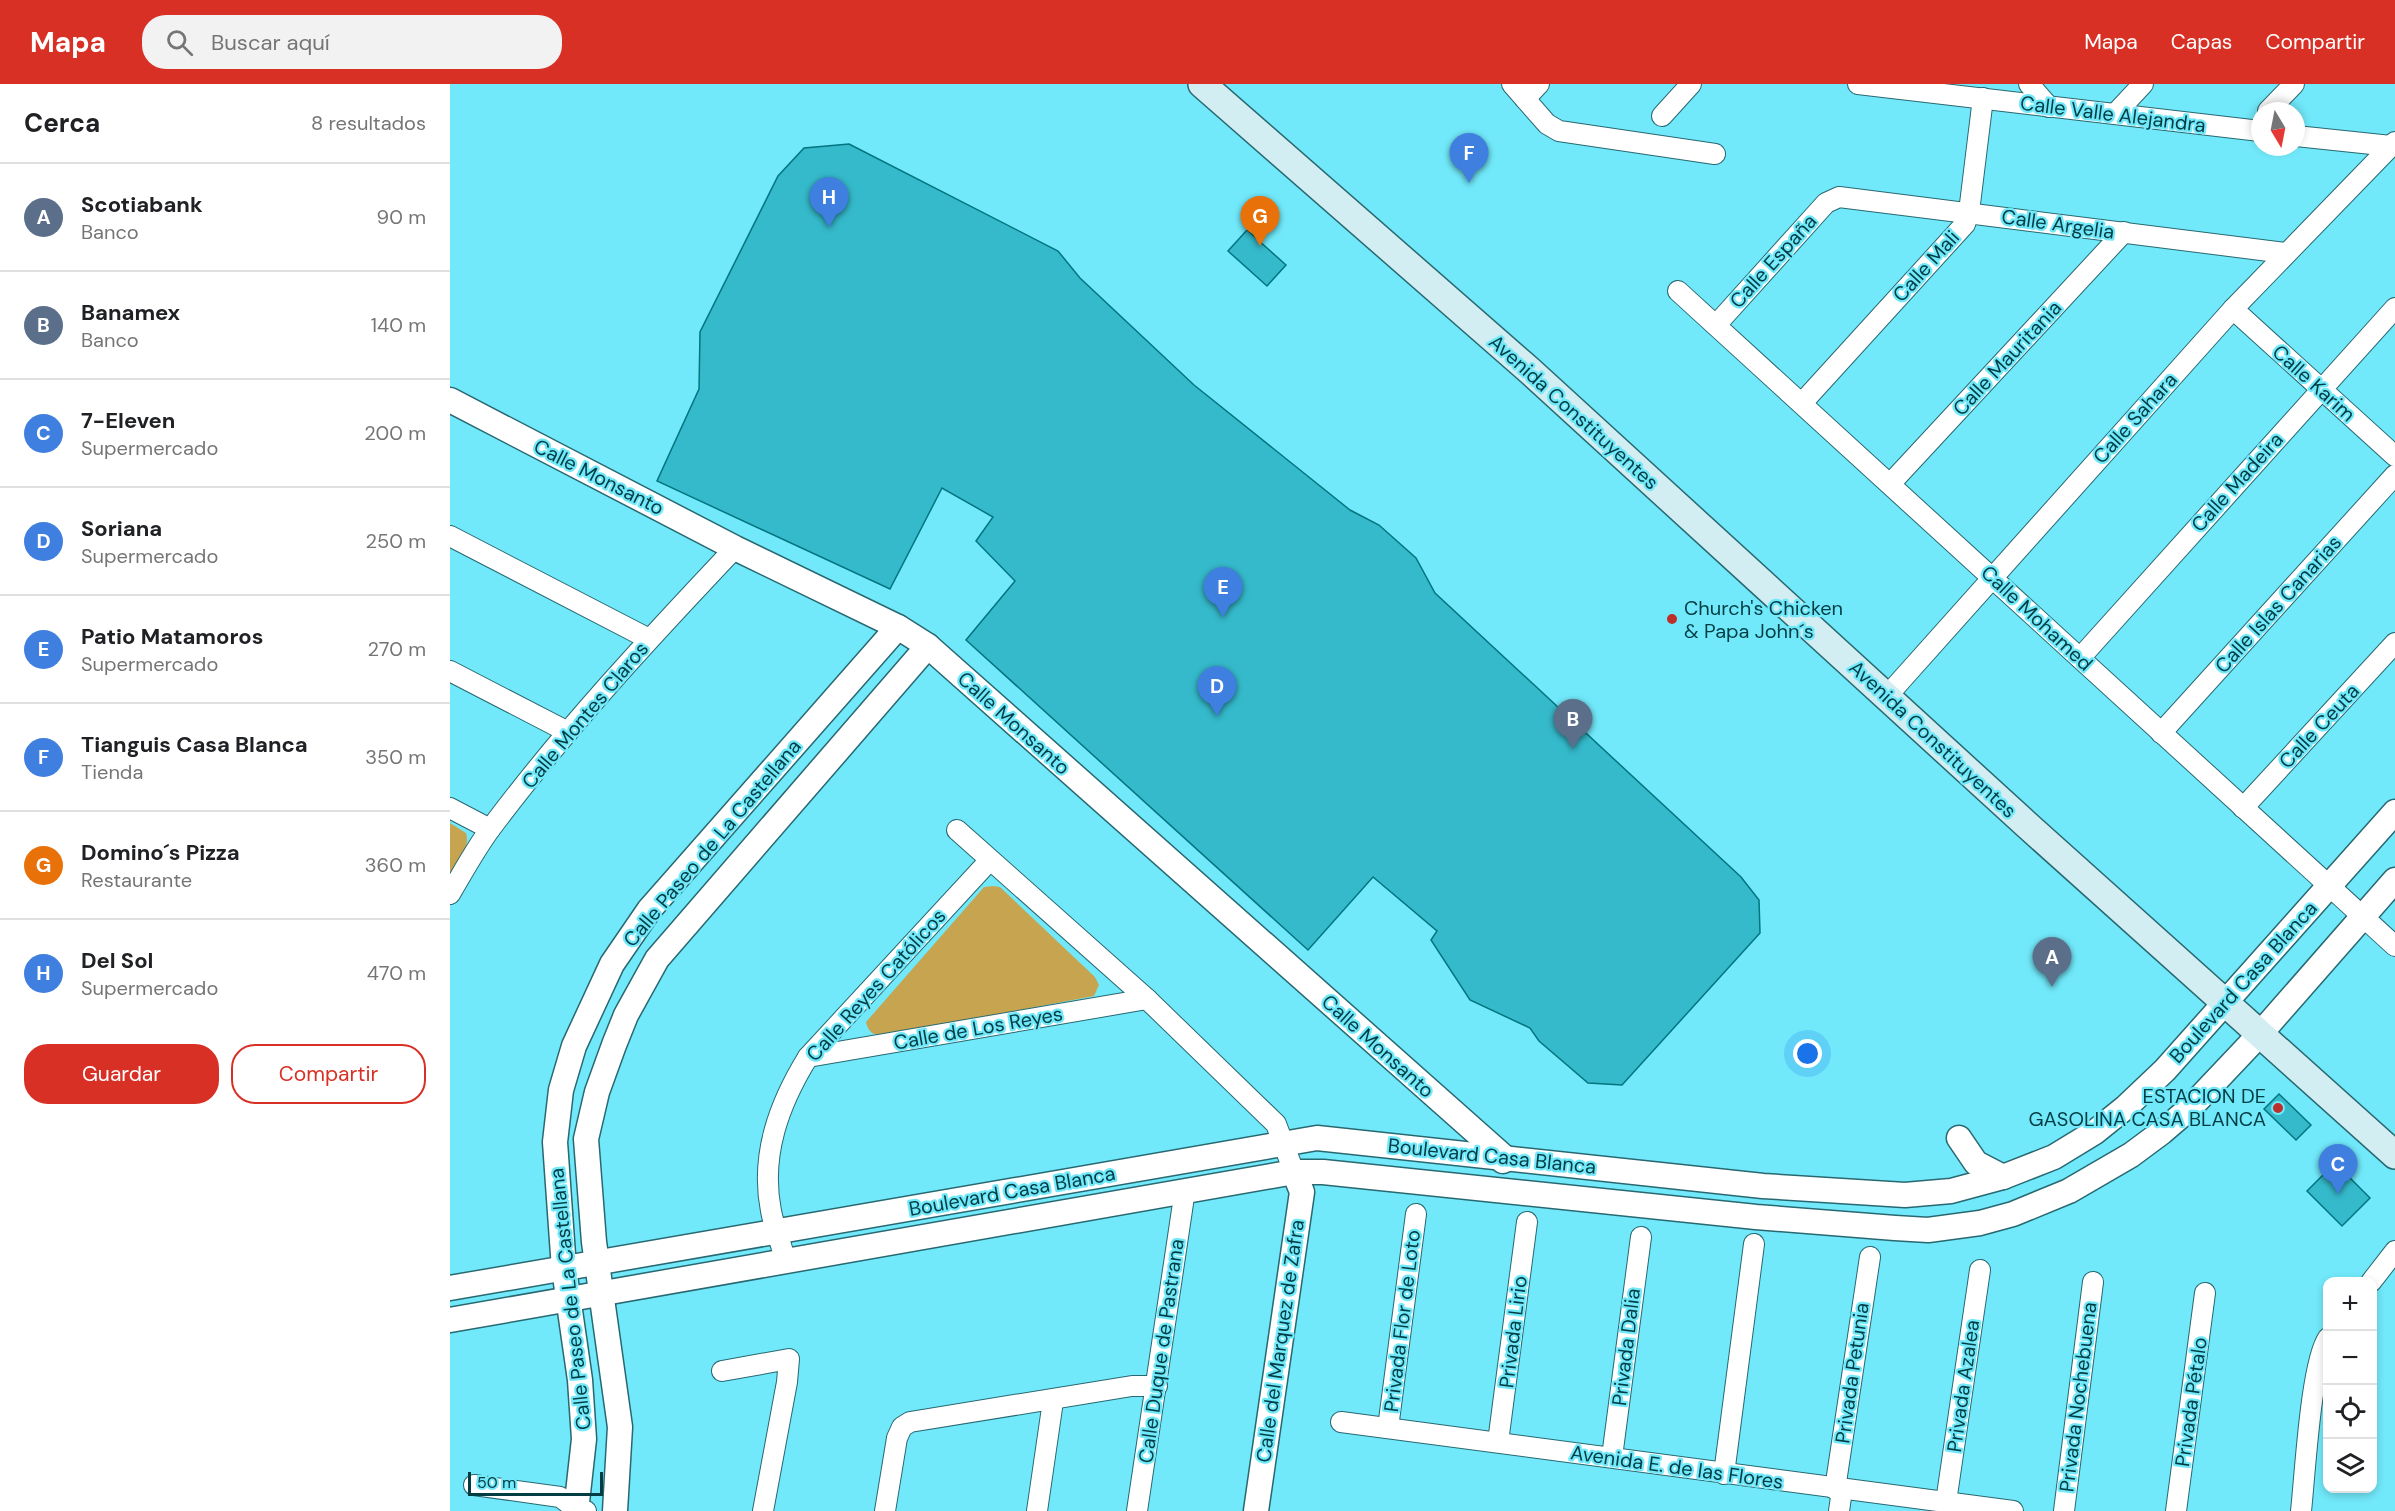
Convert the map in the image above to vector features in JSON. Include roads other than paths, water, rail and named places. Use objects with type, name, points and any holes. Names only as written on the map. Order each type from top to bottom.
[{"type":"main road","name":"Avenida Constituyentes","points":[[1202,84],[1386,242],[2395,1155]]},
{"type":"street","points":[[1539,84],[1519,92],[1547,124],[1559,131],[1715,154]]},
{"type":"street","points":[[1662,116],[1691,84]]},
{"type":"street","name":"Calle Valle Alejandra","points":[[1858,84],[2115,114],[2251,126]]},
{"type":"street","points":[[2029,84],[2049,106]]},
{"type":"street","points":[[2115,114],[2143,84]]},
{"type":"street","points":[[2277,102],[2294,84]]},
{"type":"street","name":"Calle Mali","points":[[1802,403],[1965,224],[1969,212],[1983,98]]},
{"type":"street","points":[[2305,137],[2393,144]]},
{"type":"street","name":"Calle Sahara","points":[[1887,696],[2233,309],[2393,144]]},
{"type":"street","name":"Calle Argelia","points":[[1831,198],[1839,197],[1969,212],[2285,253]]},
{"type":"street","name":"Calle España","points":[[1716,325],[1831,198]]},
{"type":"street","name":"Calle Mauritania","points":[[1890,484],[2124,232]]},
{"type":"street","name":"Calle Mohamed","points":[[1678,291],[2395,946]]},
{"type":"street","name":"Calle Madeira","points":[[2080,658],[2395,308]]},
{"type":"street","name":"Calle Karim","points":[[2233,309],[2395,456]]},
{"type":"street","name":"Calle Monsanto","points":[[450,400],[735,548],[898,627],[928,646],[1503,1157]]},
{"type":"street","name":"Calle Islas Canarias","points":[[2161,733],[2395,475]]},
{"type":"street","points":[[450,536],[649,639]]},
{"type":"street","name":"Calle Montes Claros","points":[[450,894],[490,829],[568,732],[649,639],[735,548]]},
{"type":"street","name":"Calle Paseo de La Castellana","points":[[580,1510],[584,1439],[580,1380],[567,1299],[555,1142],[561,1090],[574,1046],[612,964],[650,910],[898,627]]},
{"type":"street","name":"Calle Ceuta","points":[[2243,808],[2395,643]]},
{"type":"street","name":"Calle Paseo de La Castellana","points":[[615,1511],[620,1427],[597,1263],[586,1162],[587,1132],[614,1045],[657,959],[928,646]]},
{"type":"street","points":[[450,671],[568,732]]},
{"type":"street","points":[[450,808],[490,829]]},
{"type":"street","name":"Boulevard Casa Blanca","points":[[450,1288],[1283,1142],[1317,1138],[1763,1186],[1877,1194],[1938,1192],[1965,1188],[2003,1177],[2054,1157],[2095,1132],[2126,1107],[2165,1070],[2395,812]]},
{"type":"street","points":[[957,830],[1147,999],[1276,1124],[1294,1172]]},
{"type":"street","name":"Calle Reyes Católicos","points":[[785,1259],[771,1215],[768,1188],[772,1135],[777,1117],[808,1058],[990,860]]},
{"type":"street","name":"Boulevard Casa Blanca","points":[[450,1320],[785,1259],[1294,1172],[1756,1217],[1928,1230],[1980,1223],[2013,1214],[2069,1191],[2131,1155],[2190,1108],[2260,1034],[2395,880]]},
{"type":"street","name":"Calle de Los Reyes","points":[[808,1058],[1147,999]]},
{"type":"street","points":[[1959,1138],[1976,1163],[2003,1177]]},
{"type":"street","points":[[1502,1191],[1503,1157]]},
{"type":"street","name":"Calle del Marquez de Zafra","points":[[1256,1511],[1302,1192],[1294,1172]]},
{"type":"street","points":[[1116,1173],[1120,1201]]},
{"type":"street","points":[[1965,1188],[1973,1201],[1982,1208],[2013,1214]]},
{"type":"street","name":"Calle Duque de Pastrana","points":[[1137,1511],[1185,1190]]},
{"type":"street","points":[[1928,1230],[1938,1192]]},
{"type":"street","name":"Privada Flor de Loto","points":[[1388,1428],[1416,1214]]},
{"type":"street","name":"Privada Lirio","points":[[1498,1442],[1527,1222]]},
{"type":"street","name":"Privada Dalia","points":[[1612,1457],[1641,1237]]},
{"type":"street","points":[[1724,1474],[1754,1244]]},
{"type":"street","points":[[2374,1277],[2395,1251]]},
{"type":"street","name":"Privada Petunia","points":[[1839,1511],[1838,1490],[1870,1257]]},
{"type":"street","name":"Privada Azalea","points":[[1946,1502],[1980,1270]]},
{"type":"street","name":"Privada Nochebuena","points":[[2064,1511],[2093,1282]]},
{"type":"street","name":"Privada Pétalo","points":[[2176,1511],[2205,1293]]},
{"type":"street","points":[[2301,1511],[2317,1373],[2323,1345]]},
{"type":"street","points":[[722,1371],[789,1359],[787,1382],[763,1511]]},
{"type":"street","points":[[885,1511],[897,1438],[902,1427],[910,1422],[1053,1401],[1132,1386],[1157,1386]]},
{"type":"street","points":[[1037,1511],[1053,1401]]},
{"type":"street","name":"Avenida E. de las Flores","points":[[1341,1422],[1612,1457],[1838,1490],[2013,1511]]},
{"type":"street","points":[[474,1485],[560,1497],[580,1510]]},
{"type":"place","name":"Tianguis Casa Blanca","points":[[1469,183]]},
{"type":"place","name":"Del Sol","points":[[829,227]]},
{"type":"place","name":"Domino´s Pizza","points":[[1260,246]]},
{"type":"place","name":"Patio Matamoros","points":[[1223,617]]},
{"type":"place","name":"Church's Chicken & Papa John´s","points":[[1672,619]]},
{"type":"place","name":"Soriana","points":[[1217,716]]},
{"type":"place","name":"Banamex","points":[[1573,749]]},
{"type":"place","name":"Scotiabank","points":[[2052,987]]},
{"type":"place","name":"ESTACION DE GASOLINA CASA BLANCA","points":[[2278,1108]]},
{"type":"place","name":"7-Eleven","points":[[2338,1194]]}]
